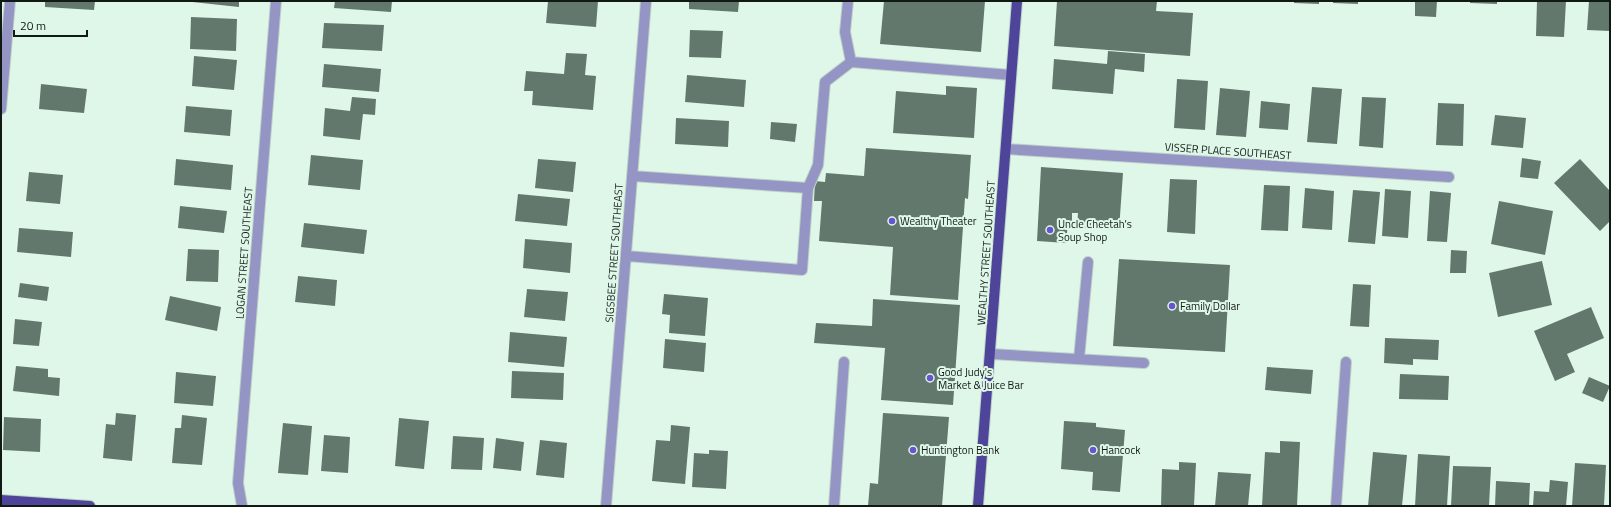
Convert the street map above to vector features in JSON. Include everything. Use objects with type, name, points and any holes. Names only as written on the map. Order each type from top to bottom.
[{"type":"main road","name":"WEALTHY STREET SOUTHEAST","points":[[978,506],[991,354],[1017,1]]},
{"type":"main road","points":[[1,500],[90,506]]},
{"type":"street","points":[[1,110],[10,1]]},
{"type":"street","name":"LOGAN STREET SOUTHEAST","points":[[242,506],[238,483],[276,1]]},
{"type":"street","name":"SIGSBEE STREET SOUTHEAST","points":[[606,506],[646,1]]},
{"type":"street","points":[[848,1],[845,32],[851,62]]},
{"type":"street","points":[[627,256],[802,270],[808,188],[818,165],[826,82],[851,62],[1011,74]]},
{"type":"street","name":"VISSER PLACE SOUTHEAST","points":[[1006,149],[1449,177]]},
{"type":"street","points":[[632,176],[808,188]]},
{"type":"street","points":[[1079,359],[1088,262]]},
{"type":"street","points":[[991,354],[1144,363]]},
{"type":"street","points":[[834,506],[844,362]]},
{"type":"street","points":[[1336,506],[1346,362]]},
{"type":"building","points":[[45,1],[95,1],[94,10],[45,7]]},
{"type":"building","points":[[183,1],[239,1],[239,7]]},
{"type":"building","points":[[335,1],[392,1],[391,12],[334,8]]},
{"type":"building","points":[[548,1],[598,1],[596,27],[546,23]]},
{"type":"building","points":[[689,1],[739,1],[738,12],[689,9]]},
{"type":"building","points":[[884,1],[985,1],[981,52],[880,44]]},
{"type":"building","points":[[1057,1],[1157,1],[1156,11],[1193,13],[1190,56],[1054,46]]},
{"type":"building","points":[[1294,1],[1319,1],[1319,4],[1294,3]]},
{"type":"building","points":[[1333,1],[1358,1],[1358,4],[1333,3]]},
{"type":"building","points":[[1415,1],[1437,1],[1436,17],[1415,16]]},
{"type":"building","points":[[1470,1],[1497,1],[1497,4],[1470,3]]},
{"type":"building","points":[[1537,1],[1566,1],[1564,37],[1536,36]]},
{"type":"building","points":[[1589,1],[1610,1],[1610,31],[1587,30]]},
{"type":"building","points":[[191,17],[237,19],[236,51],[190,49]]},
{"type":"building","points":[[324,23],[384,25],[382,51],[322,48]]},
{"type":"building","points":[[690,30],[723,31],[721,58],[689,57]]},
{"type":"building","points":[[1108,51],[1145,54],[1144,72],[1115,69],[1113,94],[1052,89],[1054,59],[1107,64]]},
{"type":"building","points":[[566,53],[587,54],[585,75],[596,76],[593,110],[532,105],[533,91],[524,91],[526,71],[564,74]]},
{"type":"building","points":[[194,56],[237,60],[234,90],[192,86]]},
{"type":"building","points":[[324,64],[381,69],[379,92],[322,87]]},
{"type":"building","points":[[687,75],[746,80],[744,107],[685,102]]},
{"type":"building","points":[[1177,79],[1208,81],[1205,130],[1174,128]]},
{"type":"building","points":[[41,84],[87,89],[84,113],[39,109]]},
{"type":"building","points":[[946,86],[977,88],[974,138],[893,133],[896,91],[946,95]]},
{"type":"building","points":[[1312,87],[1342,89],[1337,144],[1307,142]]},
{"type":"building","points":[[1220,88],[1250,91],[1246,137],[1216,135]]},
{"type":"building","points":[[352,97],[376,99],[375,115],[363,114],[360,140],[323,136],[325,108],[350,111]]},
{"type":"building","points":[[1362,97],[1386,98],[1383,148],[1359,146]]},
{"type":"building","points":[[1261,101],[1290,104],[1288,130],[1259,128]]},
{"type":"building","points":[[1438,103],[1464,104],[1463,146],[1436,145]]},
{"type":"building","points":[[186,106],[232,110],[230,136],[184,132]]},
{"type":"building","points":[[1495,115],[1526,118],[1523,148],[1491,145]]},
{"type":"building","points":[[676,118],[729,121],[728,147],[675,144]]},
{"type":"building","points":[[771,122],[797,124],[795,142],[770,139]]},
{"type":"building","points":[[866,148],[971,155],[968,199],[965,198],[958,300],[890,295],[893,247],[819,241],[822,201],[814,201],[815,181],[825,182],[826,173],[864,176]]},
{"type":"building","points":[[311,155],[363,160],[360,190],[308,185]]},
{"type":"building","points":[[1522,158],[1541,161],[1538,179],[1520,177]]},
{"type":"building","points":[[176,159],[233,165],[231,190],[174,185]]},
{"type":"building","points":[[538,159],[576,162],[573,192],[535,188]]},
{"type":"building","points":[[1580,159],[1610,191],[1610,221],[1600,231],[1554,183]]},
{"type":"building","points":[[1041,167],[1123,173],[1119,230],[1077,227],[1078,213],[1072,213],[1072,222],[1068,222],[1066,243],[1037,241]]},
{"type":"building","points":[[29,172],[63,175],[60,204],[26,201]]},
{"type":"building","points":[[1170,179],[1197,180],[1195,234],[1167,232]]},
{"type":"building","points":[[1264,185],[1290,186],[1288,231],[1261,230]]},
{"type":"building","points":[[1305,188],[1334,191],[1332,230],[1302,228]]},
{"type":"building","points":[[1385,189],[1411,191],[1408,238],[1382,236]]},
{"type":"building","points":[[1353,190],[1380,192],[1375,244],[1348,242]]},
{"type":"building","points":[[1430,191],[1451,193],[1447,242],[1427,241]]},
{"type":"building","points":[[518,194],[570,199],[567,226],[515,221]]},
{"type":"building","points":[[1499,201],[1553,211],[1545,255],[1491,244]]},
{"type":"building","points":[[180,206],[227,211],[224,233],[178,228]]},
{"type":"building","points":[[304,223],[367,230],[364,254],[301,247]]},
{"type":"building","points":[[19,228],[73,232],[71,257],[17,252]]},
{"type":"building","points":[[525,239],[572,243],[570,273],[523,268]]},
{"type":"building","points":[[188,249],[219,250],[218,282],[186,281]]},
{"type":"building","points":[[1451,250],[1467,251],[1466,273],[1450,273]]},
{"type":"building","name":"Family Dollar","points":[[1119,259],[1230,265],[1225,352],[1113,346]]},
{"type":"building","points":[[1542,261],[1552,305],[1498,317],[1489,273]]},
{"type":"building","points":[[298,276],[337,280],[335,306],[295,302]]},
{"type":"building","points":[[20,283],[49,287],[47,301],[18,297]]},
{"type":"building","points":[[1353,284],[1371,285],[1369,327],[1350,326]]},
{"type":"building","points":[[527,289],[568,292],[565,321],[524,317]]},
{"type":"building","points":[[664,294],[708,298],[705,336],[669,333],[670,315],[662,314]]},
{"type":"building","points":[[170,296],[221,307],[217,331],[165,320]]},
{"type":"building","points":[[873,299],[960,305],[953,405],[881,400],[885,348],[814,343],[816,323],[872,326]]},
{"type":"building","points":[[1591,307],[1604,338],[1567,354],[1575,372],[1555,381],[1534,331]]},
{"type":"building","points":[[15,319],[42,322],[39,346],[13,344]]},
{"type":"building","points":[[510,332],[567,337],[564,367],[508,362]]},
{"type":"building","points":[[1385,338],[1439,340],[1438,360],[1413,359],[1413,365],[1384,363]]},
{"type":"building","points":[[665,339],[706,343],[704,372],[663,368]]},
{"type":"building","points":[[16,366],[48,369],[48,377],[60,378],[59,396],[13,391]]},
{"type":"building","points":[[1267,367],[1313,370],[1311,394],[1265,390]]},
{"type":"building","points":[[512,371],[564,373],[563,400],[511,398]]},
{"type":"building","points":[[176,372],[216,376],[213,406],[174,403]]},
{"type":"building","points":[[1400,374],[1449,376],[1448,400],[1399,399]]},
{"type":"building","points":[[1589,377],[1610,386],[1603,402],[1582,393]]},
{"type":"building","points":[[116,413],[136,415],[132,461],[103,458],[106,424],[115,425]]},
{"type":"building","name":"Huntington Bank","points":[[883,413],[949,417],[942,506],[868,506],[870,483],[878,484]]},
{"type":"building","points":[[182,415],[207,418],[202,465],[172,463],[175,428],[181,428]]},
{"type":"building","points":[[4,417],[41,419],[40,452],[3,450]]},
{"type":"building","points":[[399,418],[429,421],[424,469],[395,466]]},
{"type":"building","name":"Hancock","points":[[1064,421],[1096,423],[1096,427],[1125,430],[1120,492],[1092,490],[1093,472],[1061,469]]},
{"type":"building","points":[[283,423],[312,426],[308,475],[278,473]]},
{"type":"building","points":[[671,425],[690,427],[685,484],[652,481],[656,440],[670,441]]},
{"type":"building","points":[[324,435],[350,437],[348,473],[321,471]]},
{"type":"building","points":[[453,436],[484,438],[482,470],[451,469]]},
{"type":"building","points":[[496,438],[524,442],[521,471],[493,468]]},
{"type":"building","points":[[540,440],[567,443],[564,478],[536,475]]},
{"type":"building","points":[[1280,441],[1300,442],[1297,506],[1262,506],[1265,452],[1280,453]]},
{"type":"building","points":[[709,450],[728,451],[726,489],[692,487],[694,453],[709,454]]},
{"type":"building","points":[[1373,452],[1407,455],[1402,506],[1368,506]]},
{"type":"building","points":[[1418,454],[1450,456],[1447,506],[1415,506]]},
{"type":"building","points":[[1179,462],[1196,463],[1194,506],[1161,506],[1162,469],[1179,470]]},
{"type":"building","points":[[1575,463],[1606,465],[1604,506],[1572,506]]},
{"type":"building","points":[[1453,466],[1491,467],[1489,506],[1451,506]]},
{"type":"building","points":[[1218,472],[1251,474],[1248,506],[1215,506]]},
{"type":"building","points":[[1550,480],[1568,482],[1566,506],[1533,506],[1534,491],[1549,492]]},
{"type":"building","points":[[1496,481],[1530,483],[1529,506],[1495,506]]},
{"type":"place","name":"Wealthy Theater","points":[[892,221]]},
{"type":"place","name":"Uncle Cheetah's Soup Shop","points":[[1050,230]]},
{"type":"place","name":"Family Dollar","points":[[1172,306]]},
{"type":"place","name":"Good Judy's Market & Juice Bar","points":[[930,378]]},
{"type":"place","name":"Huntington Bank","points":[[913,450]]},
{"type":"place","name":"Hancock","points":[[1093,450]]}]
